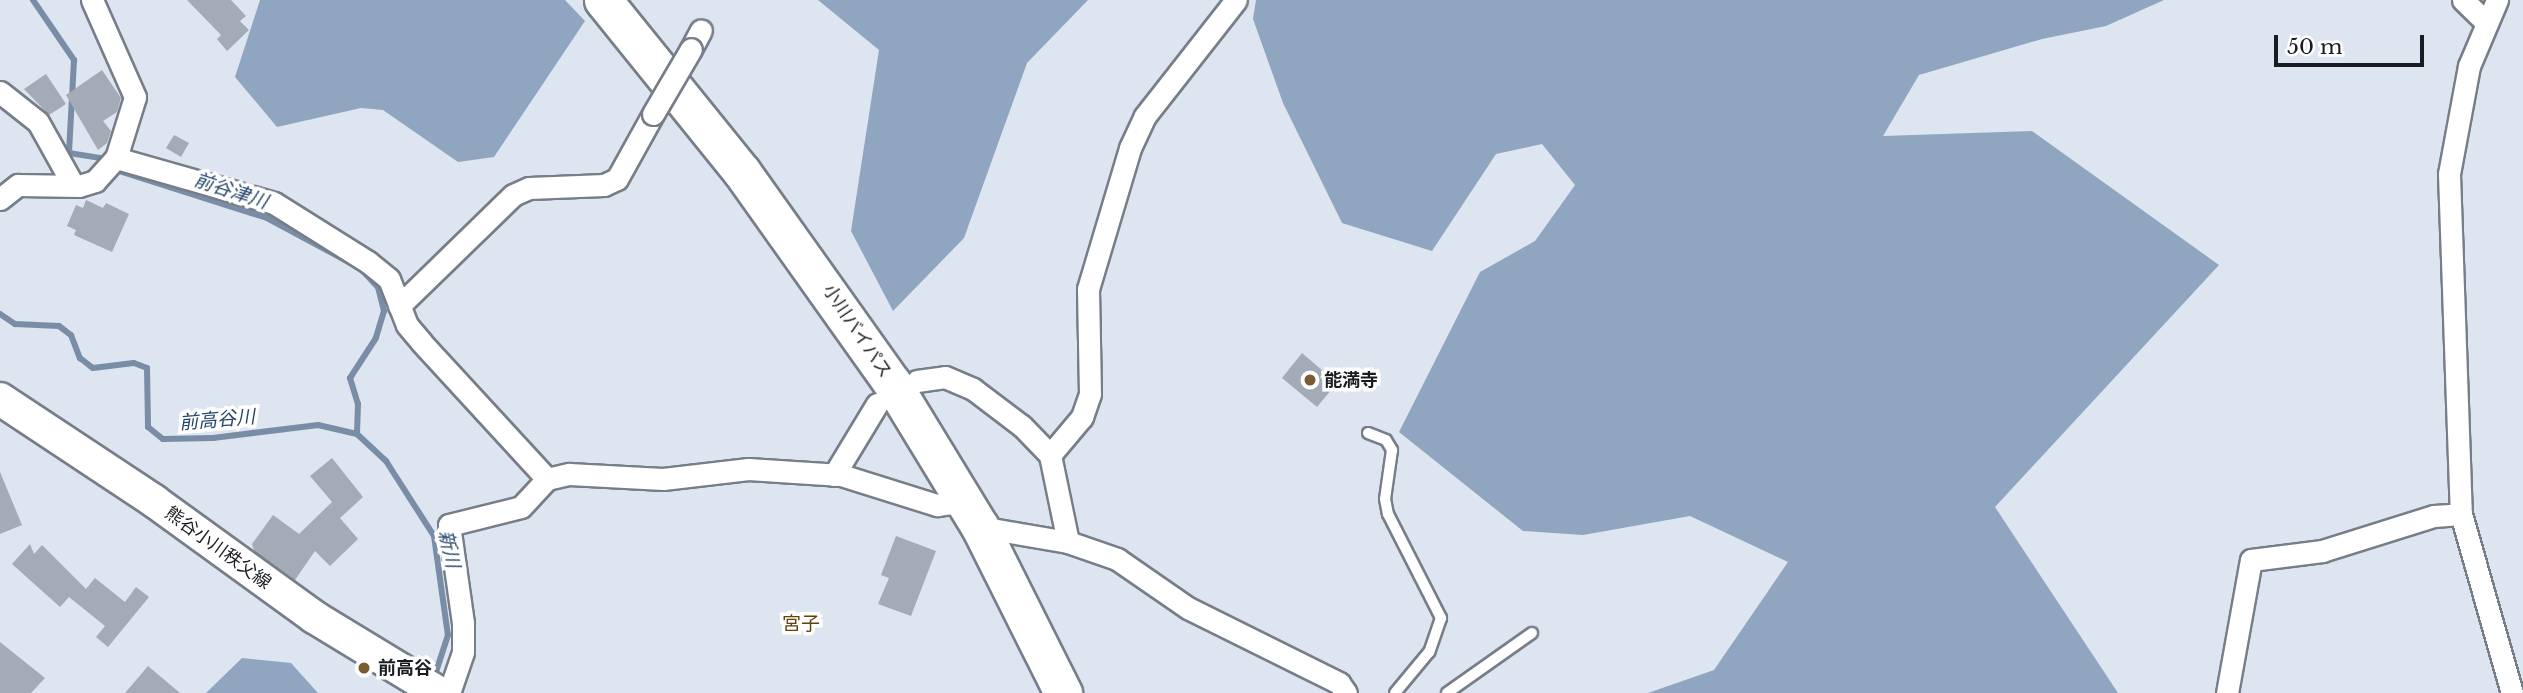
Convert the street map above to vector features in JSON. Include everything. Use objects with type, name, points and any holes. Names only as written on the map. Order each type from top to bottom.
[{"type":"highway","name":"小川バイパス","points":[[603,0],[734,161],[819,277],[972,514],[1063,693]]},
{"type":"main road","name":"熊谷小川秩父線","points":[[0,399],[154,501],[314,617],[439,693]]},
{"type":"street","points":[[0,199],[18,186],[73,185],[95,181],[116,158],[135,97],[93,0]]},
{"type":"street","points":[[1050,454],[1082,417],[1090,394],[1088,289],[1130,148],[1145,116],[1236,0]]},
{"type":"street","points":[[2463,0],[2487,23]]},
{"type":"street","points":[[2497,0],[2469,66],[2449,174],[2461,514],[2512,693]]},
{"type":"street","points":[[399,306],[513,195],[529,188],[604,185],[617,179],[696,39]]},
{"type":"street","points":[[0,92],[38,122],[73,185]]},
{"type":"street","points":[[116,158],[274,203],[368,262],[389,279],[399,306],[422,343],[547,479]]},
{"type":"street","points":[[917,381],[945,377],[972,389],[1022,426],[1050,454],[1068,542]]},
{"type":"street","points":[[834,475],[877,404]]},
{"type":"street","points":[[449,693],[463,652],[464,623],[449,525],[521,507],[547,479],[569,474],[663,479],[748,469],[834,475],[1068,542],[1117,559],[1188,608],[1339,683],[1346,693]]},
{"type":"street","points":[[2227,693],[2251,560],[2322,551],[2434,516],[2461,514]]},
{"type":"lane","points":[[1368,433],[1386,440],[1392,450],[1385,499],[1388,514],[1441,618],[1429,652],[1395,693]]},
{"type":"lane","points":[[1447,693],[1532,633]]},
{"type":"shaded area","points":[[260,0],[565,0],[585,21],[494,157],[458,162],[383,110],[361,108],[277,127],[235,77]]},
{"type":"shaded area","points":[[818,0],[1088,0],[1027,63],[964,238],[893,311],[851,231],[879,50]]},
{"type":"shaded area","points":[[1256,0],[2164,0],[2106,26],[2042,39],[1919,75],[1883,136],[2032,131],[2219,265],[1995,507],[2118,693],[1648,693],[1714,670],[1788,562],[1690,516],[1583,535],[1523,531],[1399,432],[1480,272],[1535,241],[1575,185],[1542,144],[1496,154],[1432,251],[1342,223],[1283,103],[1253,19]]},
{"type":"shaded area","points":[[242,658],[291,663],[318,693],[206,693]]},
{"type":"building","points":[[187,0],[231,0],[246,16],[240,21],[249,30],[227,51],[217,39],[221,35]]},
{"type":"building","points":[[102,70],[121,98],[117,112],[103,121],[111,131],[107,143],[98,150],[66,95]]},
{"type":"building","points":[[46,74],[66,104],[49,115],[24,89]]},
{"type":"building","points":[[174,135],[189,143],[181,157],[166,148]]},
{"type":"building","points":[[86,200],[103,208],[106,203],[129,214],[112,252],[74,235],[76,230],[67,226],[76,205],[83,208]]},
{"type":"building","name":"能満寺","points":[[1302,353],[1337,383],[1317,407],[1282,378]]},
{"type":"building","points":[[332,458],[363,497],[340,518],[358,539],[330,566],[315,551],[295,580],[254,551],[252,544],[273,515],[299,534],[332,502],[310,476]]},
{"type":"building","points":[[0,472],[22,525],[0,534]]},
{"type":"building","points":[[896,536],[936,551],[911,616],[878,604],[889,578],[881,575]]},
{"type":"building","points":[[30,544],[34,554],[42,545],[86,589],[95,578],[125,602],[136,587],[149,597],[108,647],[96,637],[105,626],[69,597],[60,607],[12,564]]},
{"type":"building","points":[[0,642],[45,678],[31,693],[0,693]]},
{"type":"building","points":[[148,666],[180,693],[125,693]]},
{"type":"waterway","name":"前谷津川","points":[[33,0],[74,60],[69,153],[100,158],[122,172],[267,218],[360,268],[378,287],[384,311],[376,338],[350,378],[358,404],[357,434]]},
{"type":"waterway","name":"前高谷川","points":[[0,314],[15,324],[59,326],[71,335],[80,358],[93,368],[134,363],[147,368],[148,427],[163,439],[213,438],[318,425],[357,434],[386,461],[434,536],[448,635],[434,678]]},
{"type":"place","name":"能満寺","points":[[1310,380]]},
{"type":"place","name":"前高谷","points":[[364,668]]},
{"type":"district","name":"宮子","points":[[801,624]]},
{"type":"water label","name":"新川","points":[[449,549]]}]
